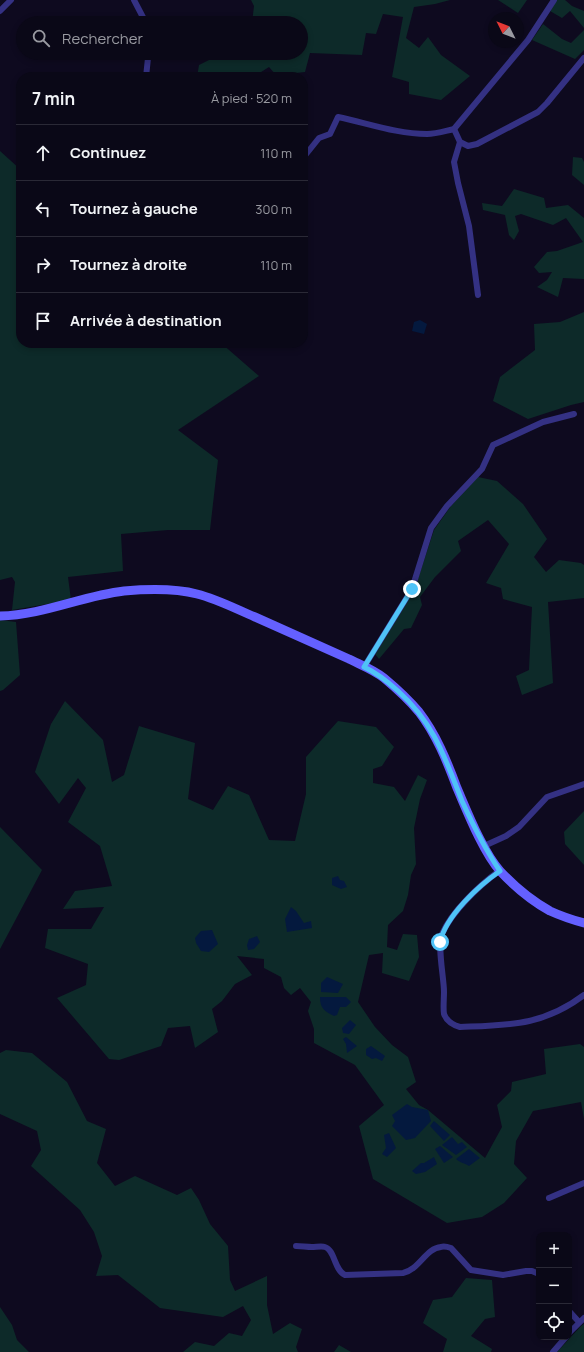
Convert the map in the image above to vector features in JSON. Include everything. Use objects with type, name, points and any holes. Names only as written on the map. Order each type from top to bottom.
[{"type":"street","points":[[0,11],[11,0]]},
{"type":"street","points":[[134,0],[142,16]]},
{"type":"street","points":[[308,152],[319,138],[330,134],[338,117],[402,131],[427,134],[454,129],[528,40],[554,0]]},
{"type":"street","points":[[454,129],[460,142],[468,146],[476,144],[538,112],[584,58]]},
{"type":"street","points":[[147,72],[148,60]]},
{"type":"street","points":[[460,142],[454,162],[469,226],[478,294]]},
{"type":"street","points":[[364,667],[412,589],[431,528],[447,506],[482,469],[493,445],[543,422],[574,414]]},
{"type":"street","points":[[0,616],[20,615],[124,591],[180,591],[214,599],[364,667],[384,678],[418,711],[430,728],[442,751],[463,802],[484,846],[500,871],[538,903],[551,911],[584,923]]},
{"type":"street","points":[[484,846],[506,836],[518,827],[547,797],[584,784]]},
{"type":"street","points":[[500,871],[488,878],[464,903],[449,922],[442,935],[440,942],[444,983],[444,1014],[448,1020],[453,1025],[460,1027],[520,1024],[543,1018],[557,1012],[584,995]]},
{"type":"street","points":[[549,1198],[584,1183]]},
{"type":"street","points":[[296,1246],[325,1247],[331,1252],[338,1270],[345,1275],[403,1274],[415,1268],[429,1253],[436,1248],[442,1247],[451,1248],[471,1270],[503,1275],[526,1271],[536,1273]]},
{"type":"street","points":[[572,1313],[582,1320],[572,1330]]},
{"type":"street","points":[[553,1352],[563,1340]]},
{"type":"green space","points":[[251,0],[450,0],[414,7],[406,38],[419,48],[428,37],[441,55],[470,76],[441,100],[409,94],[409,82],[392,77],[403,17],[383,14],[376,34],[366,33],[362,55],[310,53],[305,72],[273,72],[269,67],[261,72],[198,72],[199,65],[209,60],[308,60],[308,16],[253,16],[254,6]]},
{"type":"green space","points":[[498,0],[527,0],[519,12]]},
{"type":"green space","points":[[557,0],[565,0],[572,6],[584,11],[584,28],[570,11],[562,18],[550,11]]},
{"type":"green space","points":[[543,24],[562,39],[571,43],[584,30],[584,50],[575,59],[532,40]]},
{"type":"green space","points":[[0,151],[16,165],[16,348],[227,348],[259,376],[178,430],[218,460],[210,530],[168,530],[121,534],[123,571],[68,577],[71,600],[12,610],[15,582],[12,577],[0,580]]},
{"type":"green space","points":[[573,157],[582,158],[584,162],[584,185],[572,175]]},
{"type":"green space","points":[[514,189],[544,198],[546,208],[568,205],[584,218],[584,279],[563,278],[558,297],[537,287],[547,280],[552,272],[539,273],[534,267],[547,252],[557,251],[583,242],[566,218],[553,225],[521,214],[515,216],[519,231],[514,240],[509,235],[505,215],[483,210],[482,203],[502,206]]},
{"type":"green space","points":[[584,312],[584,402],[528,419],[493,401],[500,377],[535,350],[534,324],[560,322]]},
{"type":"green space","points":[[478,477],[497,481],[523,504],[547,539],[534,557],[546,572],[559,560],[581,563],[584,565],[584,598],[548,602],[553,683],[522,695],[516,676],[529,670],[532,607],[503,599],[501,588],[486,583],[509,544],[488,520],[458,541],[461,551],[435,577],[420,597],[422,605],[411,628],[404,629],[379,659],[375,654],[414,591],[434,530],[451,506]]},
{"type":"green space","points":[[0,620],[16,622],[20,675],[0,691]]},
{"type":"green space","points":[[65,701],[103,740],[112,782],[124,775],[139,726],[195,743],[188,799],[213,810],[228,786],[249,795],[269,840],[295,841],[306,794],[306,757],[338,721],[376,727],[394,747],[382,766],[373,769],[373,783],[394,787],[405,801],[418,775],[427,780],[420,799],[414,828],[416,864],[411,875],[408,895],[403,911],[388,925],[387,947],[397,950],[403,934],[417,935],[419,957],[409,981],[382,973],[383,953],[369,955],[358,1002],[375,1027],[392,1045],[408,1057],[416,1082],[406,1089],[419,1105],[428,1110],[485,1158],[502,1127],[497,1105],[511,1091],[512,1082],[546,1074],[544,1049],[580,1044],[584,1047],[584,1119],[581,1102],[533,1111],[516,1141],[514,1164],[527,1178],[504,1203],[482,1217],[447,1223],[373,1179],[359,1126],[384,1105],[355,1065],[314,1043],[314,1029],[308,1011],[311,1002],[300,988],[291,995],[284,988],[281,977],[264,968],[264,959],[237,956],[252,975],[235,984],[222,1001],[212,1009],[218,1032],[195,1048],[190,1026],[168,1028],[161,1046],[119,1060],[109,1059],[57,998],[86,985],[88,964],[45,948],[48,929],[91,929],[104,907],[63,909],[75,891],[112,886],[100,846],[68,822],[86,788],[78,778],[59,804],[35,772],[51,724]]},
{"type":"green space","points":[[584,811],[584,865],[565,844],[564,832]]},
{"type":"green space","points":[[0,827],[42,870],[0,949]]},
{"type":"green space","points":[[6,1050],[32,1053],[67,1082],[87,1121],[106,1129],[97,1163],[115,1186],[135,1176],[177,1195],[191,1188],[199,1200],[210,1224],[228,1246],[230,1280],[235,1291],[267,1276],[267,1305],[273,1334],[290,1323],[302,1329],[296,1347],[298,1352],[183,1352],[195,1342],[214,1346],[229,1333],[242,1336],[251,1320],[243,1306],[223,1317],[160,1308],[118,1275],[96,1276],[102,1256],[94,1232],[80,1210],[31,1166],[41,1150],[37,1131],[0,1114],[0,1053]]},
{"type":"green space","points":[[466,1278],[492,1280],[495,1317],[485,1319],[471,1336],[492,1349],[491,1352],[443,1352],[447,1339],[423,1323],[433,1300],[452,1297]]},
{"type":"green space","points":[[0,1307],[12,1325],[17,1340],[29,1352],[0,1352]]},
{"type":"green space","points":[[584,1324],[584,1352],[557,1352],[568,1340],[572,1340],[572,1336]]},
{"type":"green space","points":[[339,1345],[351,1352],[334,1352]]},
{"type":"water","points":[[420,320],[427,324],[424,334],[412,331],[414,322]]},
{"type":"water","points":[[338,876],[340,880],[344,881],[347,887],[341,889],[332,885],[332,878]]},
{"type":"water","points":[[291,907],[296,911],[304,923],[311,921],[312,928],[287,932],[285,919]]},
{"type":"water","points":[[212,930],[218,944],[209,952],[201,951],[195,938],[201,931]]},
{"type":"water","points":[[257,936],[260,942],[254,949],[248,950],[247,945],[249,939]]},
{"type":"water","points":[[327,977],[343,984],[338,993],[321,992],[321,983]]},
{"type":"water","points":[[320,997],[346,997],[351,1002],[346,1007],[340,1007],[337,1015],[334,1016],[323,1009]]},
{"type":"water","points":[[350,1020],[356,1025],[349,1034],[343,1033],[342,1028]]},
{"type":"water","points":[[346,1037],[357,1046],[347,1053],[346,1044],[343,1039]]},
{"type":"water","points":[[371,1046],[385,1056],[382,1061],[376,1058],[372,1059],[366,1055],[366,1049]]},
{"type":"water","points":[[407,1104],[412,1107],[428,1110],[431,1121],[415,1138],[406,1140],[392,1126],[395,1121],[392,1115]]},
{"type":"water","points":[[434,1121],[450,1135],[444,1141],[430,1126]]},
{"type":"water","points":[[389,1133],[396,1148],[387,1157],[382,1154],[386,1148],[384,1135]]},
{"type":"water","points":[[452,1137],[458,1144],[462,1142],[467,1147],[456,1155],[442,1145]]},
{"type":"water","points":[[440,1146],[453,1157],[444,1163],[435,1149]]},
{"type":"water","points":[[469,1149],[480,1158],[469,1166],[456,1159]]},
{"type":"water","points":[[434,1157],[437,1164],[425,1172],[416,1174],[412,1171],[421,1163],[424,1163]]},
{"type":"route","points":[[412,589],[364,667],[384,678],[406,698],[418,711],[430,728],[449,766],[463,802],[484,846],[500,871],[488,878],[464,903],[449,922],[440,942]]}]
